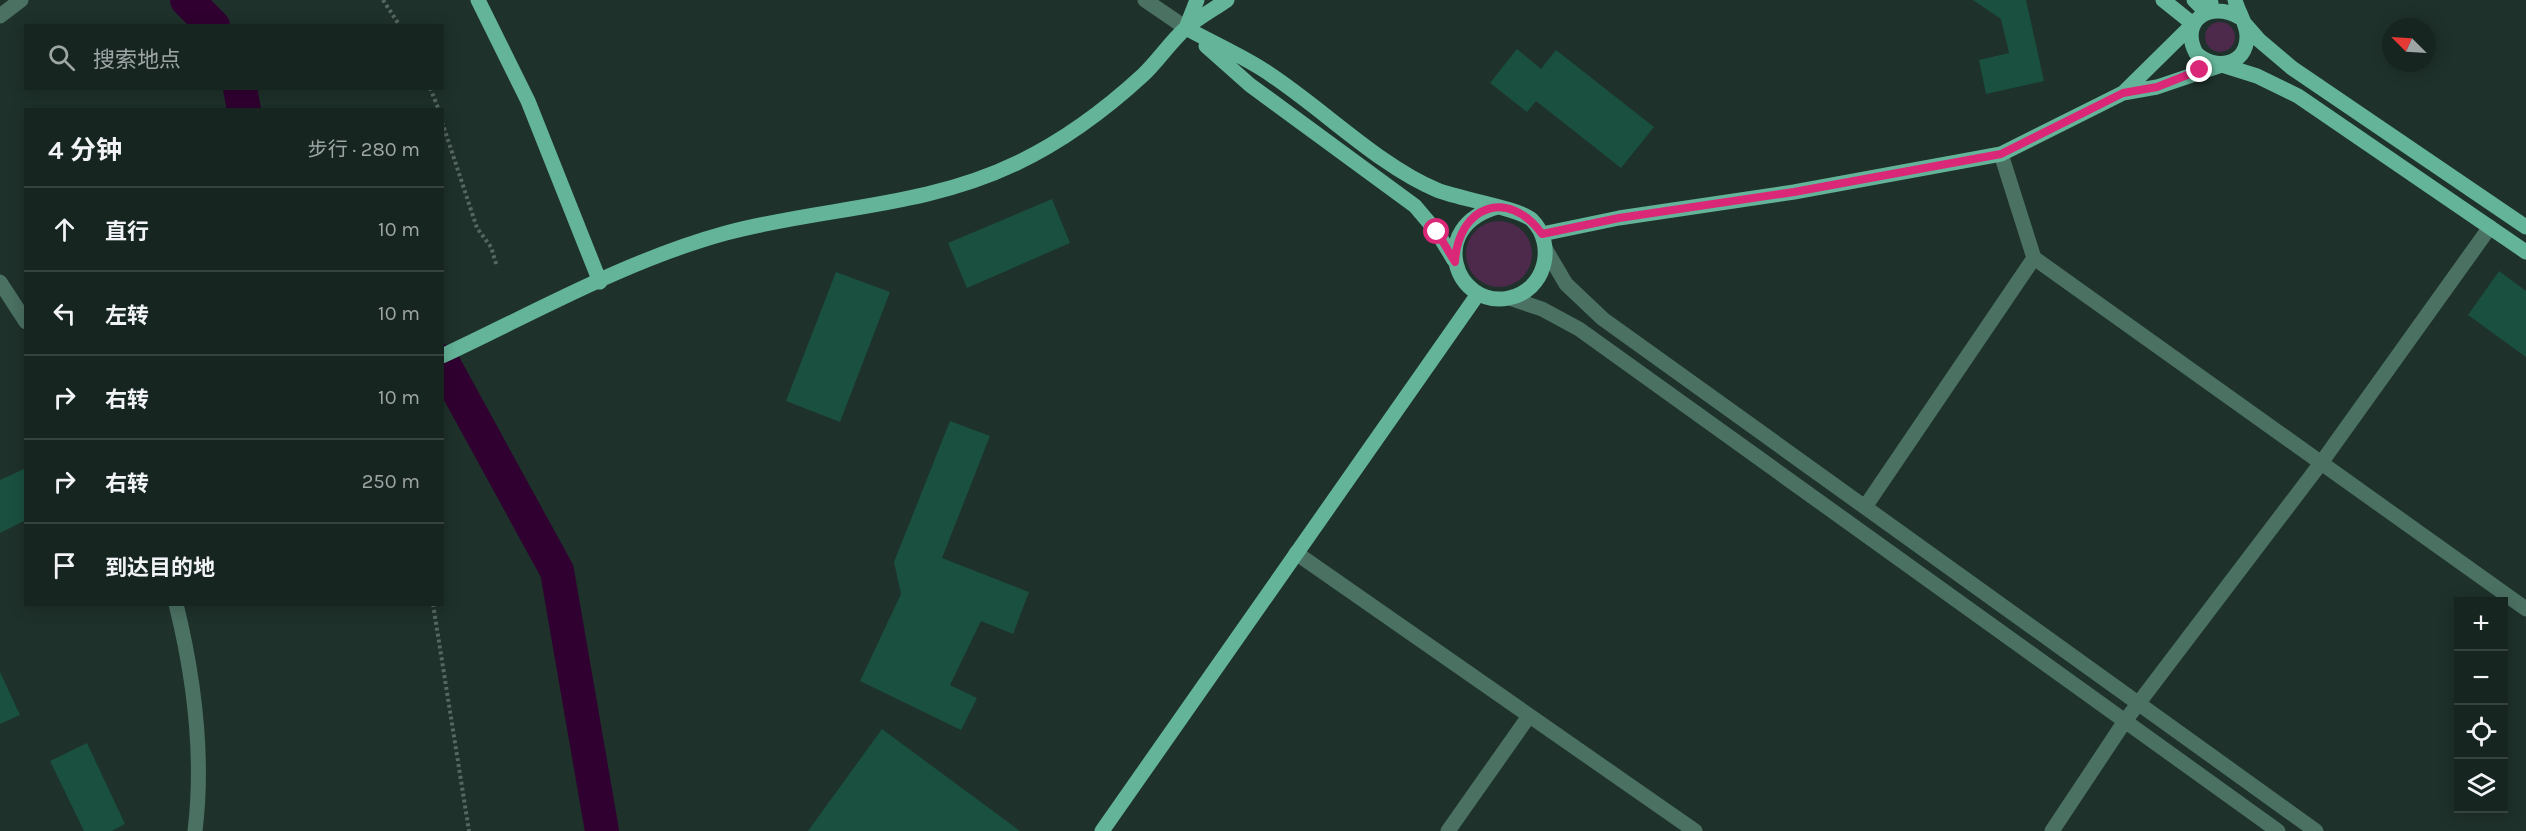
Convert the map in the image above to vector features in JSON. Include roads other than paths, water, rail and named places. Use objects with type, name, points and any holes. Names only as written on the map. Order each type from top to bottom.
[{"type":"main road","points":[[478,0],[528,101],[600,282]]},
{"type":"main road","points":[[1186,28],[1197,0]]},
{"type":"main road","points":[[444,355],[600,282],[668,253],[726,233],[912,199],[992,175],[1042,150],[1096,114],[1144,73],[1186,28],[1227,0]]},
{"type":"main road","points":[[2163,0],[2193,24]]},
{"type":"main road","points":[[2194,0],[2230,10],[2259,40],[2292,68],[2526,227]]},
{"type":"main road","points":[[1542,234],[1619,218],[1794,192],[2001,154],[2123,93],[2157,87],[2222,65],[2238,57],[2247,42],[2235,0]]},
{"type":"main road","points":[[2123,93],[2193,24],[2209,5]]},
{"type":"main road","points":[[2193,24],[2191,44],[2196,54],[2203,60],[2258,76],[2298,96],[2526,252]]},
{"type":"main road","points":[[1186,28],[1262,69],[1414,179],[1445,193],[1515,210],[1531,219],[1542,234],[1546,250],[1544,267],[1536,282],[1524,292],[1509,298],[1493,299],[1478,294],[1463,280],[1437,232],[1415,206],[1250,86],[1186,28]]},
{"type":"main road","points":[[1455,262],[1456,241],[1466,223],[1480,212],[1498,207]]},
{"type":"main road","points":[[1102,831],[1478,294]]},
{"type":"street","points":[[1145,0],[1186,28]]},
{"type":"street","points":[[0,16],[18,2]]},
{"type":"street","points":[[2001,154],[2034,258],[2526,609]]},
{"type":"street","points":[[2052,831],[2139,704],[2321,463],[2490,228]]},
{"type":"street","points":[[1546,250],[1566,284],[1590,308],[2316,831]]},
{"type":"street","points":[[1865,507],[2034,258]]},
{"type":"street","points":[[0,282],[24,319]]},
{"type":"street","points":[[1509,298],[1542,309],[1580,329],[2278,831]]},
{"type":"street","points":[[1296,553],[1695,831]]},
{"type":"street","points":[[177,606],[189,671],[197,741],[195,831]]},
{"type":"street","points":[[1449,831],[1530,716]]},
{"type":"waterway","points":[[187,0],[211,24]]},
{"type":"waterway","points":[[240,90],[244,108]]},
{"type":"waterway","points":[[444,365],[557,571],[602,831]]}]
